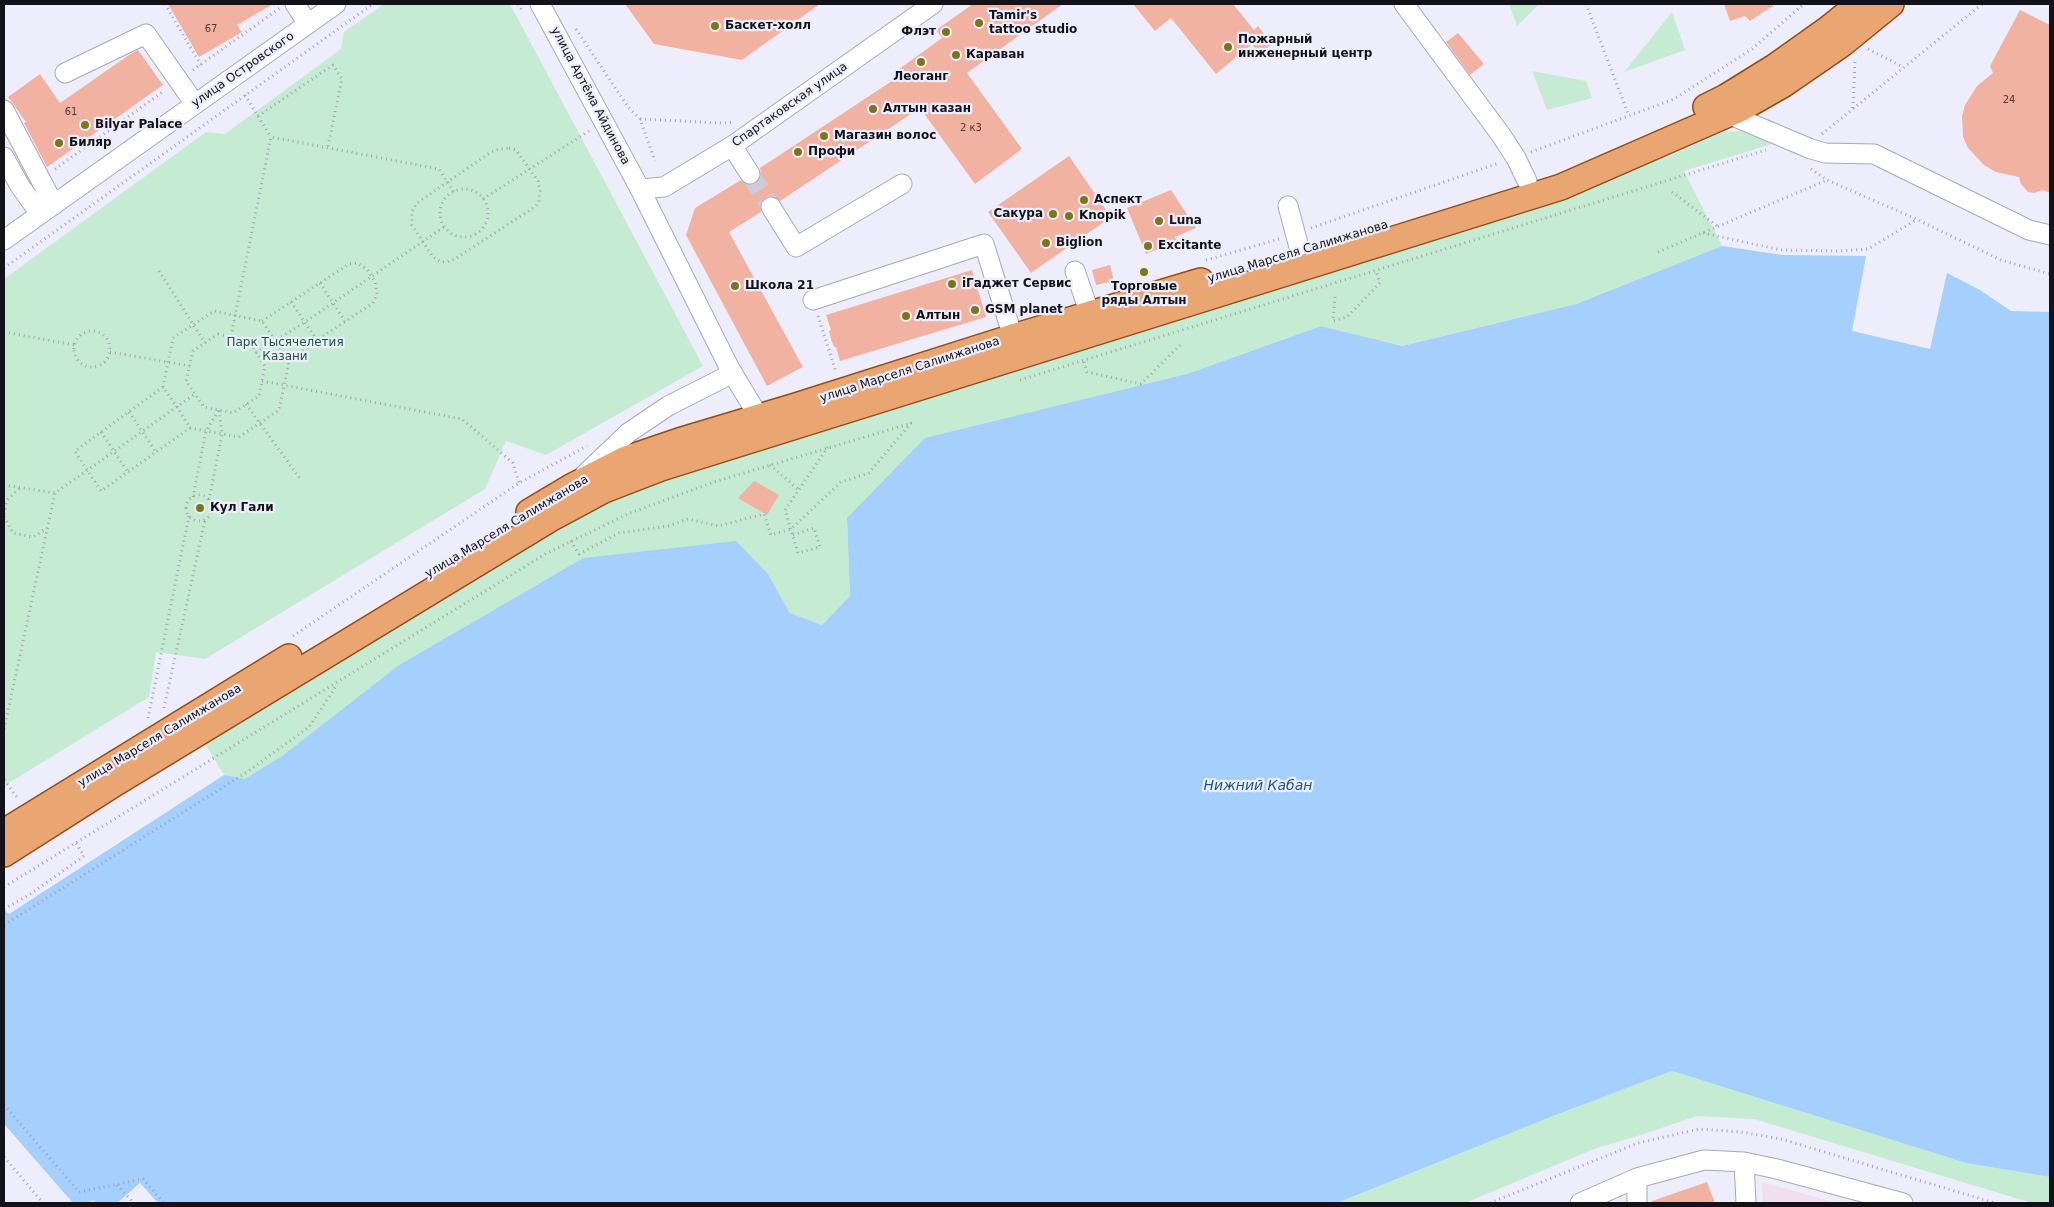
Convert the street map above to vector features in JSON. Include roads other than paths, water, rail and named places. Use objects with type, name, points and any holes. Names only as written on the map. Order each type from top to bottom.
[{"type":"main road","name":"улица Марселя Салимжанова","points":[[4,832],[124,757],[571,487],[626,460],[679,441],[1013,337],[1527,181],[1597,156],[1726,97],[1783,61],[1859,4]]},
{"type":"main road","points":[[4,854],[114,784],[516,539],[604,490],[661,468],[1561,188],[1728,114],[1784,84],[1842,44],[1891,4]]},
{"type":"street","points":[[295,4],[308,24]]},
{"type":"street","name":"улица Островского","points":[[4,240],[336,4]]},
{"type":"street","name":"улица Артёма Айдинова","points":[[540,4],[640,188],[733,373],[759,417]]},
{"type":"street","name":"Спартаковская улица","points":[[640,188],[664,187],[732,146],[933,4]]},
{"type":"street","points":[[1404,4],[1501,134],[1516,158],[1527,181]]},
{"type":"street","points":[[65,73],[146,34],[195,104]]},
{"type":"street","points":[[4,110],[39,180],[47,209]]},
{"type":"street","points":[[1728,114],[1802,151],[1874,154],[2028,230],[2050,235]]},
{"type":"street","points":[[732,146],[750,174]]},
{"type":"street","points":[[4,157],[20,186],[47,209]]},
{"type":"street","points":[[770,207],[796,248],[902,184]]},
{"type":"street","points":[[1288,206],[1300,251]]},
{"type":"street","points":[[814,300],[984,244],[1013,337]]},
{"type":"street","points":[[1075,271],[1090,314]]},
{"type":"street","points":[[571,487],[628,433],[668,406],[733,373]]},
{"type":"street","points":[[1580,1203],[1637,1178],[1704,1160],[1744,1162],[1777,1169],[1903,1203]]},
{"type":"street","points":[[1744,1162],[1746,1203]]},
{"type":"street","points":[[1637,1178],[1637,1203]]},
{"type":"water","name":"Нижний Кабан","points":[[1722,246],[1782,255],[1866,256],[1852,331],[1930,349],[1947,273],[1980,290],[2011,311],[2050,312],[2050,1177],[1966,1163],[1672,1071],[1553,1116],[1337,1203],[158,1203],[140,1183],[117,1203],[96,1203],[93,1200],[88,1203],[73,1203],[4,1124],[4,910],[9,914],[224,775],[245,779],[282,756],[399,665],[583,558],[736,541],[768,574],[790,613],[822,625],[850,596],[847,518],[925,438],[1187,374],[1321,326],[1402,346],[1576,304]]},
{"type":"tunnel","points":[[750,174],[771,207]]},
{"type":"place","name":"Tamir's tattoo studio","points":[[979,23]]},
{"type":"place","name":"Баскет-холл","points":[[715,26]]},
{"type":"place","name":"Флэт","points":[[946,32]]},
{"type":"place","name":"Пожарный инженерный центр","points":[[1228,47]]},
{"type":"place","name":"Караван","points":[[956,55]]},
{"type":"place","name":"Леоганг","points":[[921,62]]},
{"type":"place","name":"Алтын казан","points":[[873,109]]},
{"type":"place","name":"Bilyar Palace","points":[[85,125]]},
{"type":"place","name":"Магазин волос","points":[[824,136]]},
{"type":"place","name":"Биляр","points":[[59,143]]},
{"type":"place","name":"Профи","points":[[798,152]]},
{"type":"place","name":"Аспект","points":[[1084,200]]},
{"type":"place","name":"Сакура","points":[[1053,214]]},
{"type":"place","name":"Knopik","points":[[1069,216]]},
{"type":"place","name":"Luna","points":[[1159,221]]},
{"type":"place","name":"Biglion","points":[[1046,243]]},
{"type":"place","name":"Excitante","points":[[1148,246]]},
{"type":"place","name":"Торговые ряды Алтын","points":[[1144,272]]},
{"type":"place","name":"iГаджет Сервис","points":[[952,284]]},
{"type":"place","name":"Школа 21","points":[[735,286]]},
{"type":"place","name":"GSM planet","points":[[975,310]]},
{"type":"place","name":"Алтын","points":[[906,316]]},
{"type":"place","name":"Кул Гали","points":[[200,508]]},
{"type":"park label","name":"Парк Тысячелетия Казани","points":[[285,350]]}]
